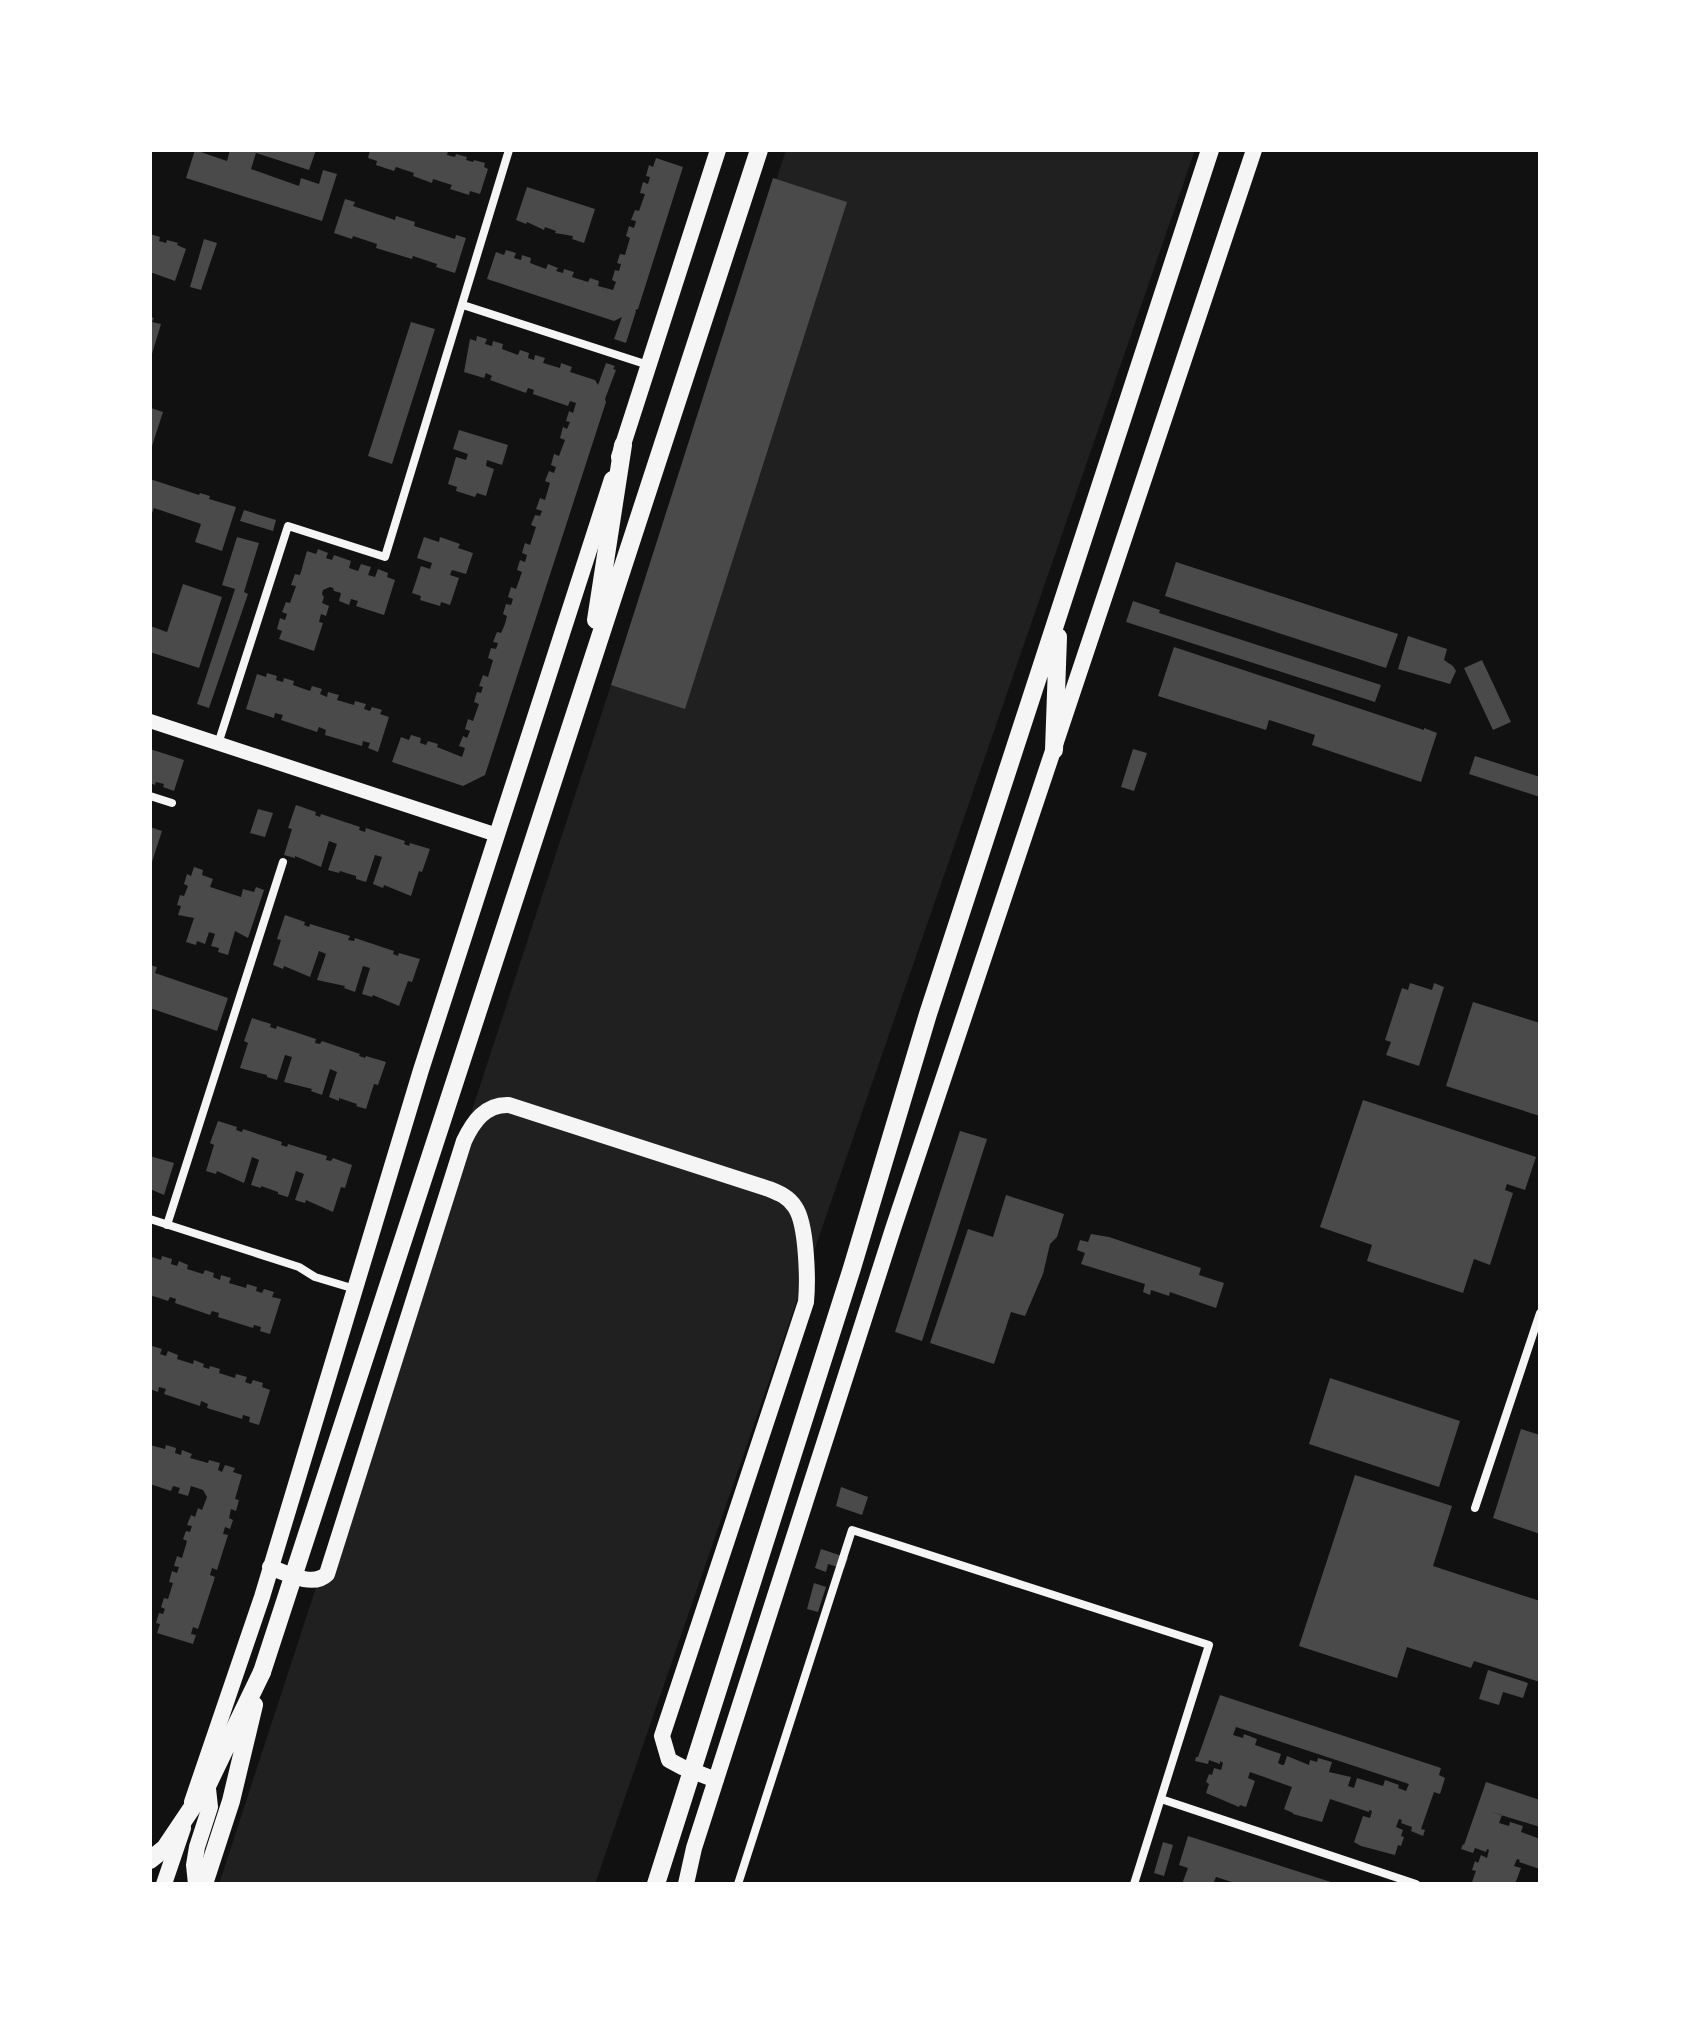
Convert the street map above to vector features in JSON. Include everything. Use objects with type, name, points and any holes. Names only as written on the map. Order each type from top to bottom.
[{"type":"main road","points":[[163,1880],[270,1567],[421,1070],[718,150]]},
{"type":"main road","points":[[204,1884],[231,1801],[262,1672],[759,150]]},
{"type":"main road","points":[[653,1884],[852,1268],[928,1014],[1210,150]]},
{"type":"main road","points":[[690,1884],[694,1848],[893,1229],[1254,150]]},
{"type":"main road","points":[[588,673],[623,445]]},
{"type":"main road","points":[[1054,750],[1059,613]]},
{"type":"main road","points":[[270,1567],[314,1581],[327,1574],[464,1141],[473,1123],[486,1111],[497,1104],[509,1105],[784,1195],[801,1217],[806,1302],[662,1736],[669,1760],[716,1780]]},
{"type":"main road","points":[[150,1860],[165,1848],[208,1784],[262,1672]]},
{"type":"main road","points":[[196,1884],[194,1865],[197,1847],[210,1807],[205,1763]]},
{"type":"street","points":[[218,744],[288,526],[385,557],[509,150]]},
{"type":"street","points":[[463,305],[649,365]]},
{"type":"street","points":[[150,721],[497,835]]},
{"type":"street","points":[[150,796],[172,803]]},
{"type":"street","points":[[167,1225],[283,862]]},
{"type":"street","points":[[150,1219],[299,1267],[315,1277],[355,1289]]},
{"type":"street","points":[[1475,1508],[1540,1313]]},
{"type":"street","points":[[738,1884],[852,1530],[1209,1645],[1134,1884]]},
{"type":"street","points":[[1161,1799],[1416,1884]]},
{"type":"shaded area","points":[[786,150],[1195,150],[595,1884],[219,1884]]},
{"type":"building","points":[[195,150],[227,161],[230,150],[316,150],[309,170],[256,153],[251,169],[299,186],[301,178],[319,184],[323,170],[337,174],[322,221],[186,178]]},
{"type":"building","points":[[370,150],[444,150],[448,151],[447,155],[455,157],[456,154],[467,157],[466,160],[485,163],[484,167],[488,169],[480,194],[470,191],[469,195],[450,189],[452,185],[433,179],[432,183],[396,167],[394,171],[376,165],[377,161],[368,158]]},
{"type":"building","points":[[656,158],[683,167],[626,343],[614,339],[622,317],[614,321],[487,279],[496,252],[504,255],[506,250],[516,253],[514,258],[521,260],[522,255],[531,258],[530,263],[546,269],[548,264],[563,273],[564,269],[574,272],[572,277],[588,282],[590,278],[599,281],[598,286],[613,290],[615,270],[619,271],[621,264],[617,263],[620,254],[625,255],[630,238],[626,236],[629,226],[634,228],[636,221],[631,220],[635,210],[639,211],[645,194],[640,193],[643,182],[648,184],[650,177],[646,176],[649,165],[653,167]]},
{"type":"building","points":[[773,178],[847,202],[685,709],[611,685]]},
{"type":"building","points":[[527,187],[595,209],[584,243],[572,239],[573,236],[516,220]]},
{"type":"building","points":[[345,199],[355,202],[353,206],[395,220],[396,216],[415,222],[414,226],[455,239],[456,235],[466,238],[455,273],[413,256],[412,259],[376,248],[377,244],[353,236],[352,239],[334,233]]},
{"type":"building","points":[[150,234],[160,237],[159,241],[178,243],[186,249],[175,281],[150,272]]},
{"type":"building","points":[[204,239],[217,243],[201,290],[190,287]]},
{"type":"building","points":[[150,317],[154,318],[152,322],[161,324],[151,357]]},
{"type":"building","points":[[411,322],[435,329],[392,464],[368,456]]},
{"type":"building","points":[[477,336],[487,339],[485,344],[492,346],[493,341],[503,344],[502,349],[518,355],[520,350],[529,353],[528,358],[534,360],[535,355],[545,358],[543,363],[560,368],[561,363],[572,367],[570,372],[595,380],[598,385],[606,363],[615,366],[613,369],[616,370],[485,775],[463,786],[392,762],[401,737],[409,740],[411,735],[421,738],[420,743],[426,745],[428,741],[438,744],[437,747],[462,757],[465,748],[459,746],[463,736],[467,738],[470,731],[465,729],[468,719],[473,721],[479,704],[474,702],[477,692],[481,693],[483,687],[479,686],[483,675],[488,677],[493,660],[488,658],[491,648],[496,649],[498,643],[493,642],[505,624],[507,616],[503,614],[506,604],[511,605],[513,599],[508,597],[511,587],[516,589],[522,572],[517,570],[520,560],[525,562],[527,555],[522,553],[525,543],[530,545],[536,527],[531,525],[535,515],[540,516],[542,511],[536,509],[540,498],[545,500],[550,483],[545,481],[549,471],[554,473],[556,467],[551,465],[554,454],[559,456],[565,440],[560,438],[563,427],[567,429],[569,411],[573,413],[576,403],[570,401],[568,406],[533,394],[534,390],[528,388],[526,393],[490,380],[492,376],[486,373],[484,378],[464,372],[470,339],[476,341]]},
{"type":"building","points":[[150,410],[163,412],[151,449]]},
{"type":"building","points":[[459,430],[508,445],[502,465],[487,460],[486,466],[494,469],[486,496],[477,493],[475,497],[456,491],[457,487],[448,484],[456,457],[466,460],[468,454],[453,449]]},
{"type":"building","points":[[150,479],[210,496],[209,499],[236,507],[222,551],[195,542],[201,524],[154,508],[150,518]]},
{"type":"building","points":[[244,510],[276,520],[273,531],[240,521]]},
{"type":"building","points":[[237,537],[259,543],[244,592],[248,594],[209,708],[197,704],[235,589],[222,585]]},
{"type":"building","points":[[424,537],[439,542],[440,537],[460,544],[458,548],[473,553],[466,574],[452,570],[450,575],[459,578],[450,605],[441,602],[440,606],[420,600],[421,596],[412,593],[421,566],[430,569],[432,563],[417,558]]},
{"type":"building","points":[[318,549],[328,553],[326,558],[332,560],[334,555],[351,561],[349,568],[358,571],[361,564],[371,567],[368,575],[375,577],[378,569],[395,580],[384,615],[356,606],[358,601],[351,599],[349,605],[339,601],[341,593],[333,588],[323,590],[322,603],[329,606],[326,616],[321,614],[319,622],[323,623],[314,651],[279,639],[282,631],[277,629],[280,618],[285,620],[287,614],[282,612],[286,602],[290,603],[296,586],[291,585],[295,574],[300,575],[307,551],[316,554]]},
{"type":"building","points":[[1176,562],[1398,634],[1386,668],[1165,596]]},
{"type":"building","points":[[183,584],[222,597],[199,668],[150,652],[150,626],[167,632]]},
{"type":"building","points":[[1133,601],[1160,610],[1159,613],[1381,685],[1375,702],[1126,622]]},
{"type":"building","points":[[1408,636],[1447,649],[1444,660],[1456,671],[1450,684],[1398,669]]},
{"type":"building","points":[[1174,647],[1437,733],[1421,782],[1312,745],[1315,735],[1269,720],[1266,730],[1158,696]]},
{"type":"building","points":[[1482,660],[1511,722],[1493,730],[1464,668]]},
{"type":"building","points":[[267,673],[277,676],[276,680],[283,682],[284,678],[294,681],[293,685],[310,691],[312,686],[322,689],[320,694],[327,697],[328,692],[339,695],[337,700],[354,705],[355,701],[366,704],[364,709],[370,711],[372,707],[382,710],[380,714],[389,717],[378,752],[368,748],[370,743],[363,741],[362,746],[325,735],[326,730],[319,727],[317,732],[281,720],[283,715],[275,713],[274,718],[246,709],[257,674],[266,677]]},
{"type":"building","points":[[150,749],[184,760],[174,791],[163,787],[164,784],[150,783]]},
{"type":"building","points":[[1133,749],[1147,753],[1134,791],[1121,787]]},
{"type":"building","points":[[1475,756],[1540,777],[1540,797],[1469,774]]},
{"type":"building","points":[[296,805],[316,812],[315,815],[320,817],[321,814],[360,827],[359,830],[365,832],[366,828],[405,841],[404,844],[409,846],[410,843],[430,849],[411,896],[373,884],[382,857],[375,855],[366,882],[356,879],[356,876],[328,870],[337,844],[329,841],[321,867],[295,856],[284,855],[292,829],[288,828]]},
{"type":"building","points":[[258,809],[273,813],[265,837],[250,833]]},
{"type":"building","points":[[150,827],[162,831],[151,865],[150,865]]},
{"type":"building","points":[[194,867],[203,870],[202,875],[213,879],[210,887],[241,897],[243,889],[254,892],[256,887],[264,890],[248,938],[235,931],[228,955],[211,946],[215,934],[209,932],[205,944],[186,942],[194,918],[178,915],[181,906],[177,905],[180,895],[184,896],[188,886],[184,884],[187,874],[191,876]]},
{"type":"building","points":[[285,915],[305,922],[304,925],[309,927],[310,924],[350,936],[348,940],[354,941],[355,938],[394,951],[393,954],[398,956],[399,953],[420,959],[399,1006],[373,995],[362,994],[370,968],[363,966],[355,992],[345,986],[317,980],[326,954],[319,951],[310,977],[284,966],[283,969],[273,965]]},
{"type":"building","points":[[150,965],[157,967],[155,973],[228,998],[217,1031],[150,1008]]},
{"type":"building","points":[[1410,983],[1432,990],[1434,983],[1444,987],[1419,1066],[1386,1055],[1391,1042],[1385,1040],[1402,988],[1408,990]]},
{"type":"building","points":[[1473,1002],[1540,1023],[1540,1116],[1446,1086]]},
{"type":"building","points":[[252,1018],[271,1024],[270,1027],[276,1029],[277,1026],[316,1039],[315,1043],[322,1041],[365,1058],[386,1062],[378,1085],[374,1084],[366,1109],[329,1097],[337,1072],[330,1069],[322,1095],[312,1089],[284,1082],[292,1057],[285,1055],[277,1080],[240,1068],[248,1043],[244,1041]]},
{"type":"building","points":[[1363,1100],[1536,1157],[1525,1190],[1507,1184],[1505,1190],[1513,1193],[1490,1265],[1474,1259],[1463,1293],[1367,1261],[1372,1245],[1320,1227]]},
{"type":"building","points":[[218,1121],[237,1127],[236,1130],[242,1132],[243,1129],[282,1142],[281,1145],[287,1147],[288,1144],[327,1156],[326,1160],[333,1158],[352,1165],[333,1212],[306,1200],[305,1203],[295,1200],[304,1174],[296,1171],[288,1197],[251,1185],[259,1160],[252,1157],[244,1183],[217,1171],[216,1174],[206,1171],[214,1145],[210,1143]]},
{"type":"building","points":[[960,1131],[987,1139],[922,1341],[895,1332]]},
{"type":"building","points":[[150,1156],[174,1163],[164,1195],[150,1189]]},
{"type":"building","points":[[1006,1195],[1064,1214],[1025,1316],[1011,1312],[994,1364],[930,1343],[968,1229],[993,1237]]},
{"type":"building","points":[[1091,1234],[1109,1237],[1201,1268],[1199,1275],[1224,1283],[1216,1308],[1170,1292],[1169,1296],[1151,1290],[1150,1295],[1143,1292],[1145,1284],[1081,1264],[1085,1253],[1077,1250],[1080,1240],[1088,1242]]},
{"type":"building","points":[[162,1256],[172,1259],[171,1264],[177,1266],[179,1261],[188,1265],[187,1269],[203,1274],[205,1270],[214,1273],[213,1277],[220,1280],[221,1275],[231,1278],[229,1283],[246,1288],[247,1284],[257,1287],[256,1291],[262,1293],[264,1289],[274,1292],[272,1297],[281,1299],[270,1334],[260,1331],[261,1327],[254,1325],[253,1328],[218,1317],[219,1313],[212,1311],[210,1315],[175,1303],[176,1299],[170,1297],[168,1301],[150,1295],[152,1257],[161,1260]]},
{"type":"building","points":[[152,1346],[162,1349],[160,1354],[166,1356],[168,1351],[178,1355],[177,1359],[193,1364],[194,1360],[204,1364],[203,1367],[220,1369],[219,1373],[235,1378],[236,1374],[247,1377],[245,1382],[251,1384],[253,1380],[263,1383],[262,1387],[270,1390],[259,1425],[249,1422],[250,1417],[243,1415],[242,1419],[207,1408],[208,1404],[201,1401],[200,1406],[164,1394],[166,1389],[159,1387],[158,1392],[150,1389]]},
{"type":"building","points":[[1330,1378],[1460,1421],[1439,1487],[1309,1444]]},
{"type":"building","points":[[1521,1429],[1540,1435],[1540,1534],[1493,1518]]},
{"type":"building","points":[[150,1445],[176,1448],[175,1453],[181,1455],[182,1450],[192,1454],[190,1458],[220,1463],[218,1470],[222,1472],[225,1465],[235,1468],[233,1472],[242,1475],[235,1499],[239,1500],[236,1511],[231,1509],[229,1518],[233,1520],[230,1529],[225,1527],[223,1534],[228,1535],[217,1570],[212,1568],[210,1575],[215,1577],[198,1629],[193,1627],[191,1634],[196,1635],[193,1644],[157,1633],[160,1624],[156,1623],[159,1613],[163,1614],[165,1609],[161,1607],[164,1598],[168,1599],[173,1583],[169,1582],[172,1571],[177,1573],[179,1567],[174,1566],[177,1556],[182,1558],[187,1541],[183,1539],[192,1526],[187,1525],[191,1515],[195,1517],[198,1508],[202,1510],[207,1497],[203,1490],[191,1486],[188,1496],[178,1493],[180,1488],[173,1486],[171,1491],[150,1484]]},
{"type":"building","points":[[1355,1475],[1452,1506],[1433,1566],[1540,1601],[1540,1682],[1474,1661],[1471,1668],[1407,1647],[1397,1678],[1299,1646]]},
{"type":"building","points":[[841,1487],[868,1497],[862,1515],[836,1506]]},
{"type":"building","points":[[821,1549],[848,1558],[844,1569],[828,1564],[826,1572],[815,1568]]},
{"type":"building","points":[[814,1583],[826,1587],[818,1612],[807,1609]]},
{"type":"building","points":[[1488,1670],[1528,1683],[1523,1698],[1503,1692],[1499,1705],[1479,1699]]},
{"type":"building","points":[[1220,1695],[1441,1768],[1439,1775],[1445,1778],[1440,1794],[1434,1792],[1421,1829],[1425,1830],[1423,1836],[1411,1831],[1412,1827],[1399,1819],[1396,1827],[1403,1830],[1401,1836],[1404,1837],[1395,1855],[1354,1842],[1363,1816],[1370,1818],[1372,1811],[1330,1799],[1322,1822],[1293,1814],[1284,1809],[1292,1787],[1250,1772],[1248,1778],[1255,1781],[1246,1807],[1239,1807],[1206,1793],[1209,1774],[1212,1775],[1214,1768],[1221,1770],[1223,1763],[1195,1761]],"holes":[[[1236,1727],[1409,1784],[1406,1791],[1385,1780],[1383,1786],[1357,1778],[1354,1788],[1348,1786],[1351,1777],[1329,1772],[1332,1762],[1318,1758],[1317,1762],[1310,1760],[1309,1765],[1287,1756],[1282,1765],[1278,1763],[1281,1754],[1255,1745],[1257,1739],[1244,1734],[1243,1738],[1233,1735]]]},
{"type":"building","points":[[1486,1782],[1540,1800],[1540,1827],[1502,1815],[1499,1823],[1523,1826],[1521,1832],[1540,1839],[1540,1869],[1517,1859],[1514,1866],[1521,1868],[1515,1884],[1472,1882],[1476,1871],[1472,1870],[1475,1861],[1478,1863],[1481,1855],[1487,1858],[1489,1850],[1486,1852],[1475,1848],[1473,1853],[1461,1849]]},
{"type":"building","points":[[1188,1836],[1334,1884],[1238,1884],[1216,1877],[1213,1884],[1182,1884],[1188,1868],[1179,1865]]},
{"type":"building","points":[[1163,1842],[1173,1845],[1164,1876],[1154,1873]]}]
